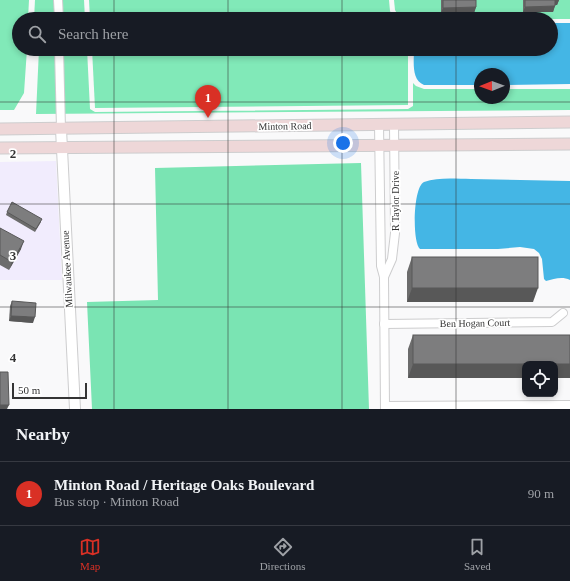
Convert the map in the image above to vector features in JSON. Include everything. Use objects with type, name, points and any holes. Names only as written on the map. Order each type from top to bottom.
[{"type":"main road","name":"Minton Road","points":[[0,129],[570,122]]},
{"type":"main road","name":"Minton Road","points":[[0,148],[61,149],[570,144]]},
{"type":"street","points":[[58,0],[59,12]]},
{"type":"street","points":[[59,56],[61,129]]},
{"type":"street","name":"R Taylor Drive","points":[[379,124],[380,239],[381,266],[384,277],[385,407]]},
{"type":"street","name":"R Taylor Drive","points":[[384,277],[392,259],[395,239],[394,124]]},
{"type":"street","name":"Milwaukee Avenue","points":[[61,129],[75,409]]},
{"type":"street","points":[[380,198],[395,198]]},
{"type":"street","points":[[380,239],[395,239]]},
{"type":"street","name":"Ben Hogan Court","points":[[384,324],[552,322],[563,313]]},
{"type":"street","points":[[385,407],[570,405]]},
{"type":"shaded area","points":[[56,161],[62,280],[0,280],[0,162]]},
{"type":"green space","points":[[0,0],[29,0],[28,12],[12,12],[12,56],[27,56],[24,93],[14,110],[0,110]]},
{"type":"green space","points":[[35,0],[84,0],[85,12],[34,12]]},
{"type":"green space","points":[[89,0],[389,0],[390,12],[90,12]]},
{"type":"green space","points":[[394,0],[570,0],[570,19],[558,19],[558,12],[396,12]]},
{"type":"green space","points":[[39,56],[87,56],[90,109],[95,112],[408,109],[413,106],[413,83],[424,89],[474,89],[474,104],[510,104],[510,89],[570,89],[570,110],[36,114]]},
{"type":"green space","points":[[92,56],[408,56],[408,105],[95,108]]},
{"type":"green space","points":[[361,163],[369,409],[92,409],[87,302],[158,300],[155,168]]},
{"type":"water","points":[[558,23],[570,23],[570,84],[510,85],[510,68],[474,68],[474,85],[424,85],[417,79],[414,70],[414,56],[558,56]]},
{"type":"water","points":[[435,179],[570,181],[570,280],[561,278],[546,281],[544,279],[542,259],[539,253],[534,249],[520,247],[498,249],[420,249],[417,244],[415,226],[416,204],[420,186],[424,182]]},
{"type":"building","points":[[443,0],[476,0],[476,7],[443,8]]},
{"type":"building","points":[[525,0],[555,0],[555,6],[525,7]]},
{"type":"building","points":[[12,202],[42,219],[36,229],[7,212]]},
{"type":"building","points":[[0,228],[24,241],[12,262],[0,255]]},
{"type":"building","points":[[412,257],[538,257],[538,288],[412,288]]},
{"type":"building","points":[[12,301],[36,303],[35,317],[11,316]]},
{"type":"building","points":[[413,335],[570,335],[570,364],[558,364],[558,361],[522,361],[522,364],[413,364]]},
{"type":"building","points":[[0,372],[8,372],[9,405],[0,405]]},
{"type":"place","name":"Minton Road / Heritage Oaks Boulevard","points":[[208,118]]}]
